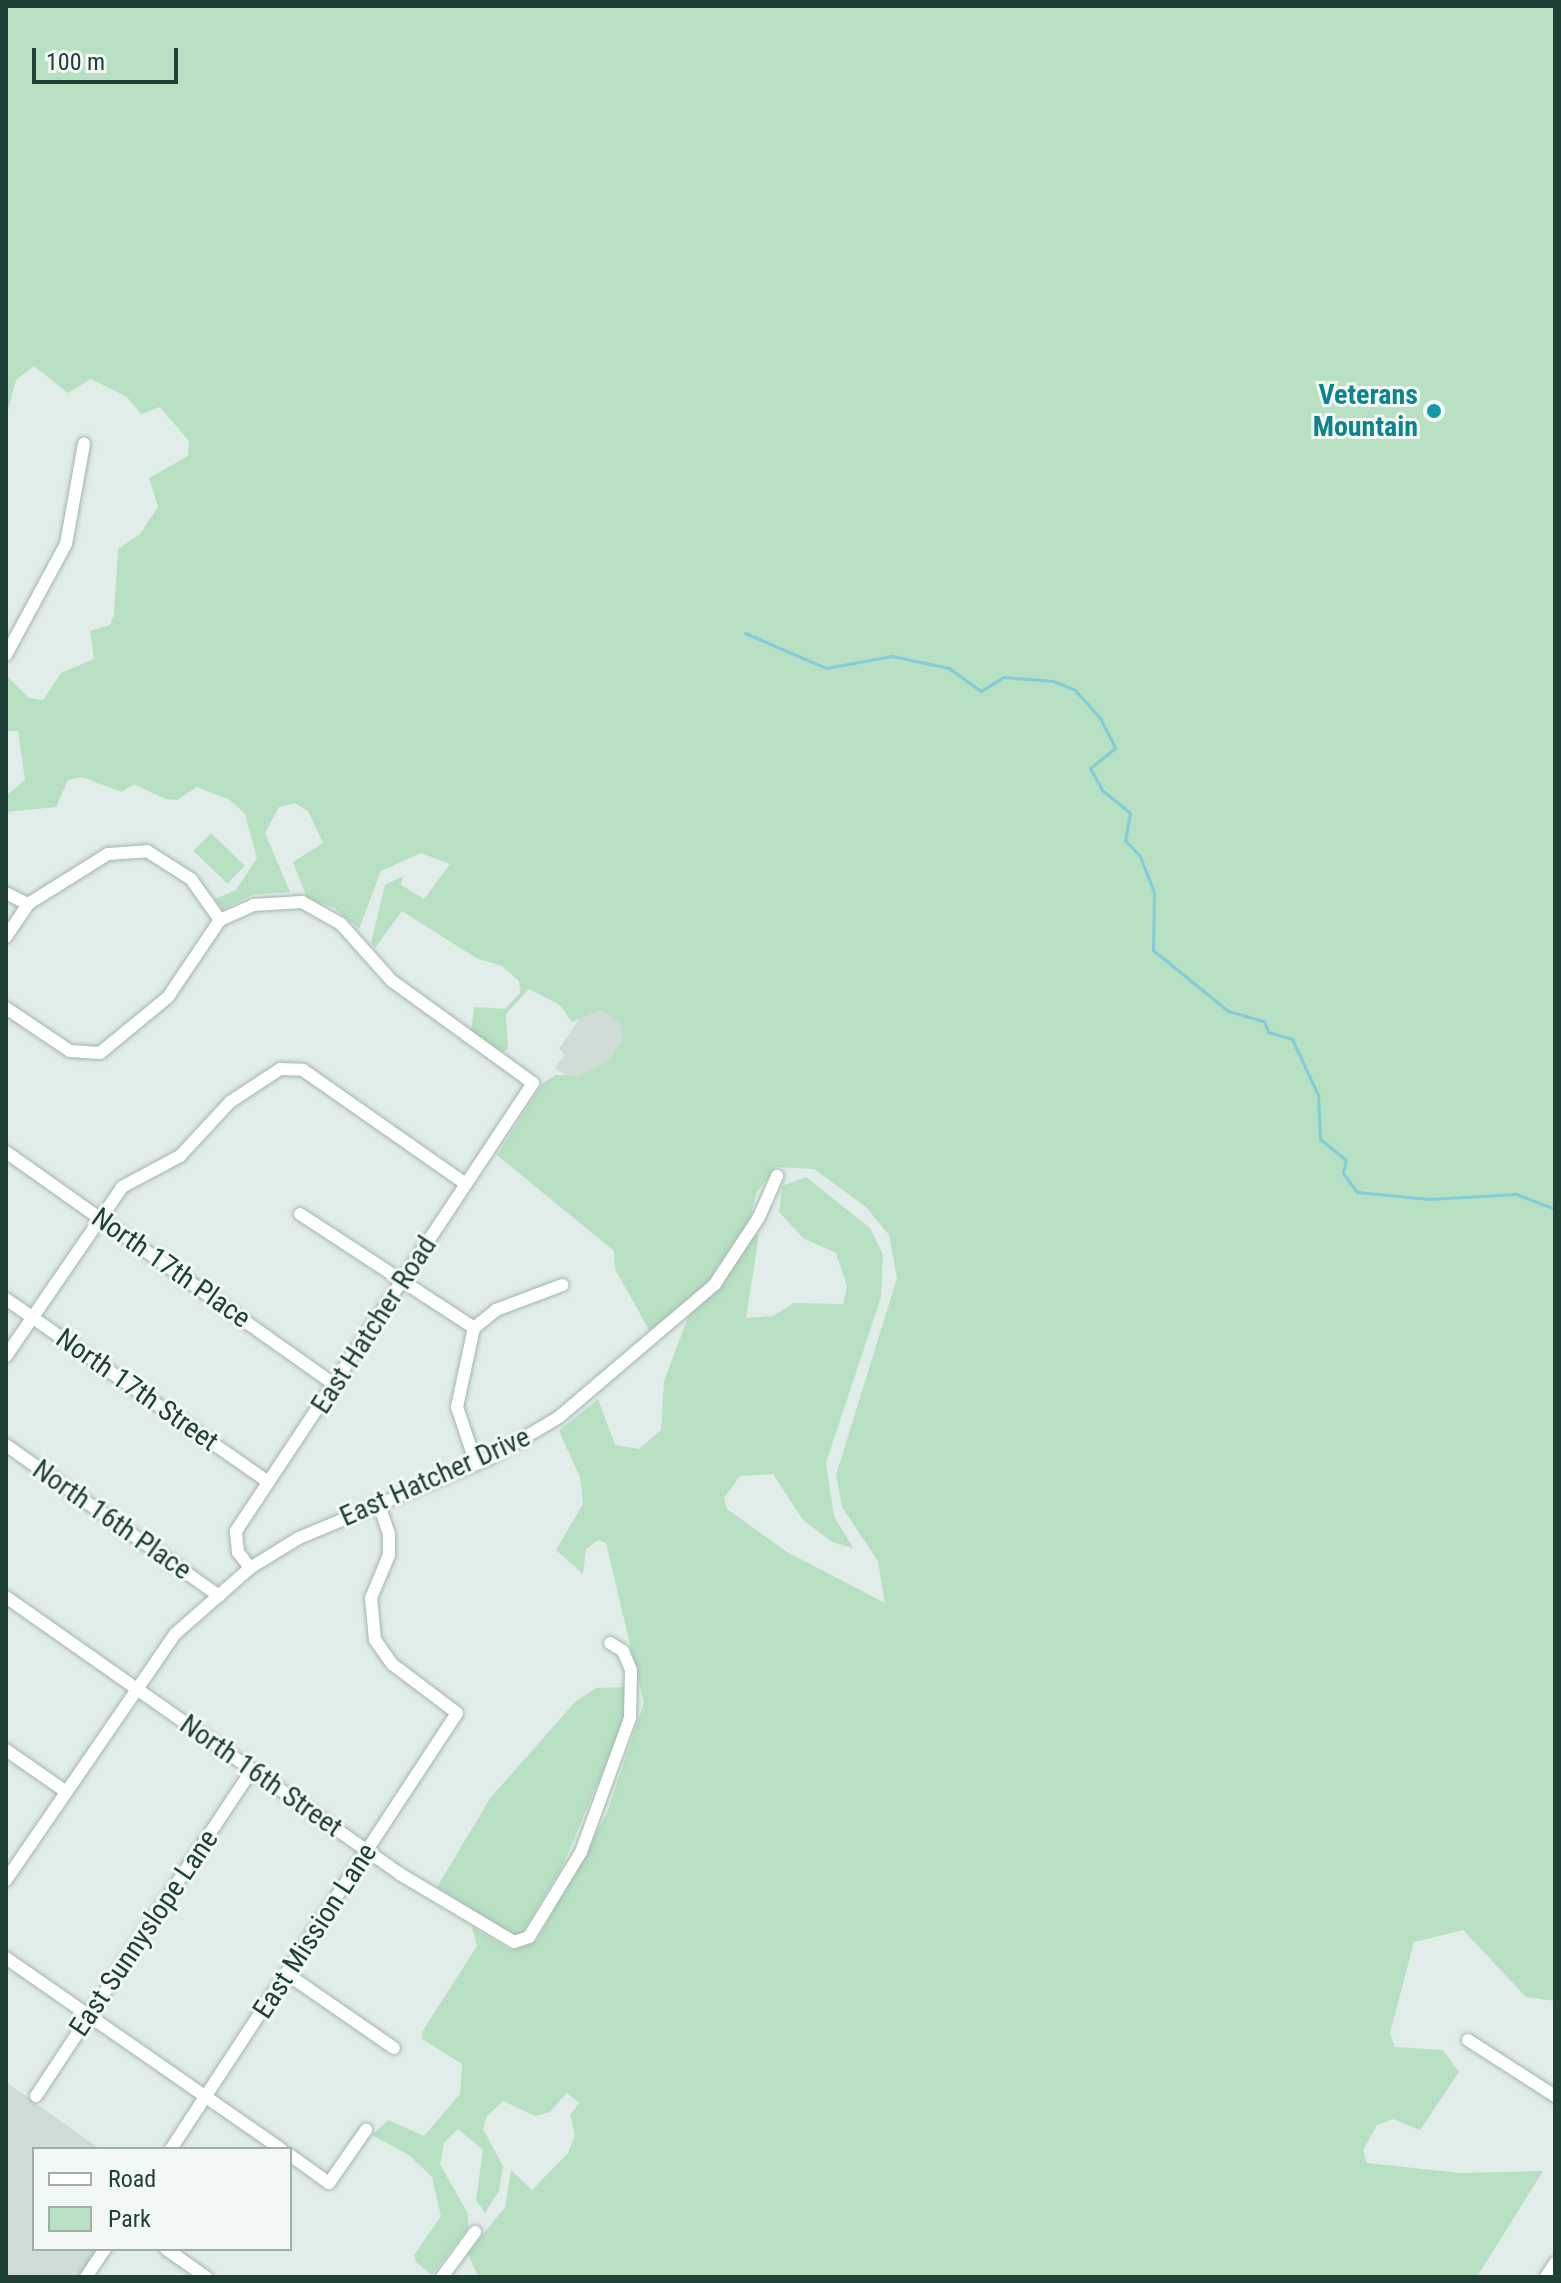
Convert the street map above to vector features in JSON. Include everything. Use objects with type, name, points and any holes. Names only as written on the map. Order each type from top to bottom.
[{"type":"street","points":[[6,655],[66,544],[84,444]]},
{"type":"street","points":[[6,937],[28,904],[108,854],[147,851],[191,879],[220,920],[168,997],[112,1048],[70,1051],[6,1008]]},
{"type":"street","points":[[6,893],[28,904]]},
{"type":"street","name":"East Hatcher Road","points":[[220,920],[273,901],[302,902],[327,913],[392,981],[533,1083],[268,1482],[234,1540],[250,1568]]},
{"type":"street","points":[[6,1356],[98,1217],[122,1187],[195,1144],[249,1087],[294,1066],[466,1184]]},
{"type":"street","name":"North 17th Place","points":[[6,1152],[335,1385]]},
{"type":"street","name":"East Hatcher Drive","points":[[134,1686],[175,1634],[250,1568],[378,1502],[476,1464],[559,1417],[715,1284],[759,1217],[777,1176]]},
{"type":"street","points":[[300,1214],[474,1328]]},
{"type":"street","points":[[476,1464],[457,1407],[474,1328],[496,1310],[562,1285]]},
{"type":"street","name":"North 17th Street","points":[[6,1299],[268,1482]]},
{"type":"street","name":"North 16th Place","points":[[6,1445],[219,1596]]},
{"type":"street","name":"East Mission Lane","points":[[172,2147],[457,1713],[392,1664],[375,1640],[371,1598],[389,1555],[389,1534],[378,1502]]},
{"type":"street","name":"North 16th Street","points":[[6,1597],[368,1852],[514,1942],[523,1941],[581,1852],[630,1718],[631,1670],[623,1651],[610,1643]]},
{"type":"street","points":[[6,1880],[134,1686]]},
{"type":"street","points":[[6,1750],[65,1791]]},
{"type":"street","name":"East Sunnyslope Lane","points":[[36,2096],[252,1770]]},
{"type":"street","points":[[6,1958],[278,2147]]},
{"type":"street","points":[[287,1974],[394,2048]]},
{"type":"street","points":[[1468,2040],[1555,2096]]},
{"type":"street","points":[[292,2156],[329,2183],[366,2130]]},
{"type":"street","points":[[442,2277],[475,2232]]},
{"type":"street","points":[[86,2277],[104,2251]]},
{"type":"street","points":[[169,2251],[206,2277]]},
{"type":"street","points":[[1546,2277],[1555,2263]]},
{"type":"shaded area","points":[[597,992],[641,1023],[593,1095],[555,1068],[565,1054],[559,1049]]},
{"type":"shaded area","points":[[6,2082],[97,2147],[32,2147],[32,2251],[97,2251],[79,2277],[6,2277]]},
{"type":"green space","points":[[6,6],[1555,6],[1555,2001],[1526,1997],[1463,1930],[1414,1942],[1390,2033],[1395,2047],[1443,2050],[1459,2072],[1420,2130],[1393,2119],[1377,2125],[1363,2150],[1367,2163],[1460,2173],[1543,2171],[1477,2277],[478,2277],[468,2253],[505,2207],[511,2170],[532,2190],[568,2153],[575,2135],[570,2115],[579,2103],[567,2093],[550,2112],[535,2116],[503,2101],[487,2116],[483,2129],[503,2166],[499,2191],[485,2213],[476,2200],[483,2150],[458,2129],[444,2143],[440,2164],[468,2214],[468,2228],[432,2275],[416,2262],[414,2255],[441,2216],[432,2177],[409,2155],[372,2135],[388,2120],[424,2136],[460,2094],[462,2064],[422,2039],[422,2032],[477,1946],[472,1927],[511,1950],[537,1940],[607,1813],[644,1703],[606,1543],[598,1540],[586,1549],[583,1574],[556,1550],[583,1504],[580,1477],[559,1431],[598,1399],[615,1445],[639,1449],[661,1430],[664,1381],[689,1315],[722,1286],[749,1238],[759,1234],[746,1318],[773,1316],[794,1303],[843,1304],[847,1286],[836,1253],[803,1238],[779,1212],[782,1186],[806,1177],[870,1228],[883,1255],[881,1297],[826,1463],[834,1516],[853,1548],[832,1542],[803,1520],[773,1474],[740,1476],[724,1498],[727,1509],[787,1552],[885,1603],[878,1561],[842,1507],[836,1475],[897,1278],[889,1235],[866,1207],[814,1169],[776,1167],[756,1193],[750,1220],[696,1298],[649,1330],[615,1269],[614,1251],[497,1155],[543,1083],[556,1075],[578,1076],[610,1060],[624,1038],[620,1022],[600,1010],[572,1022],[560,1005],[529,989],[506,1014],[508,1049],[503,1052],[471,1031],[474,1007],[505,1009],[520,993],[519,981],[502,966],[476,958],[402,911],[375,948],[371,943],[385,885],[403,876],[401,885],[424,899],[450,864],[421,853],[381,871],[359,929],[334,908],[307,898],[293,862],[323,843],[308,811],[295,803],[279,807],[265,833],[290,892],[252,895],[223,909],[215,899],[236,890],[257,858],[245,814],[230,800],[197,787],[177,800],[165,799],[134,784],[122,792],[82,777],[68,780],[56,807],[6,812],[6,796],[25,780],[18,731],[6,731],[6,675],[29,698],[43,700],[61,673],[94,659],[90,631],[110,625],[114,614],[118,549],[140,534],[158,507],[149,478],[188,456],[189,441],[160,407],[141,414],[127,397],[91,379],[68,393],[34,366],[16,380],[6,416]]},
{"type":"green space","points":[[211,833],[245,866],[227,884],[194,851]]},
{"type":"green space","points":[[628,1687],[622,1726],[562,1867],[519,1938],[437,1887],[491,1797],[576,1701],[596,1688]]},
{"type":"waterway","points":[[745,633],[826,668],[892,656],[949,668],[981,691],[1003,677],[1053,681],[1075,690],[1100,718],[1115,748],[1090,768],[1102,790],[1130,813],[1125,840],[1140,856],[1154,892],[1153,950],[1228,1011],[1264,1021],[1268,1032],[1292,1039],[1318,1095],[1320,1139],[1346,1160],[1343,1173],[1357,1192],[1429,1199],[1516,1194],[1555,1209]]},
{"type":"place","name":"Veterans Mountain","points":[[1434,411]]}]
